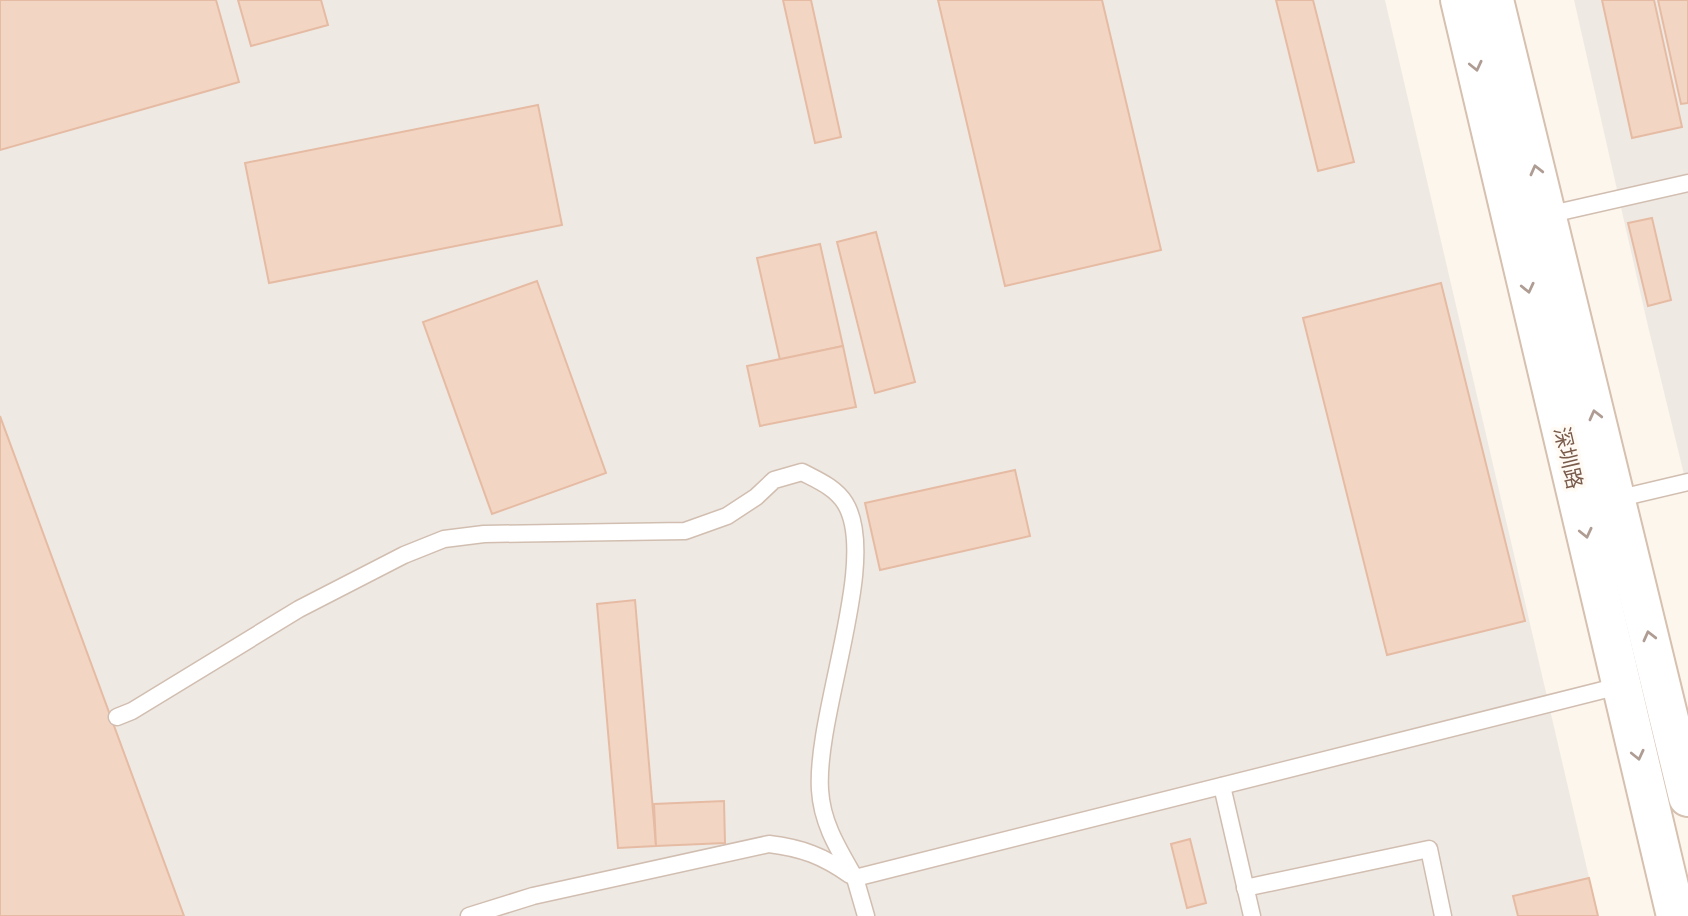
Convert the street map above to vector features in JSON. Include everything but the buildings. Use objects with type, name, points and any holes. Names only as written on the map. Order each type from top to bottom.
[{"type":"street","name":"深圳路","points":[[1460,0],[1640,681],[1688,797]]},
{"type":"street","name":"深圳路","points":[[1494,0],[1616,499],[1640,681],[1676,916]]},
{"type":"lane","points":[[1547,215],[1688,183]]},
{"type":"lane","points":[[117,717],[132,711],[299,609],[404,555],[444,539],[484,534],[685,531],[727,516],[756,497],[774,480],[802,472],[828,485],[844,502],[856,532],[855,583],[828,702],[819,760],[820,793],[827,827],[855,878],[866,916]]},
{"type":"lane","points":[[1616,499],[1688,482]]},
{"type":"lane","points":[[469,916],[533,896],[769,844],[798,847],[823,856],[855,878],[1640,681]]},
{"type":"lane","points":[[1222,786],[1252,916]]},
{"type":"lane","points":[[1245,888],[1429,849],[1443,916]]},
{"type":"shaded area","points":[[0,0],[1385,0],[1598,916],[0,916]]},
{"type":"shaded area","points":[[1574,0],[1688,0],[1688,491],[1647,322]]}]
